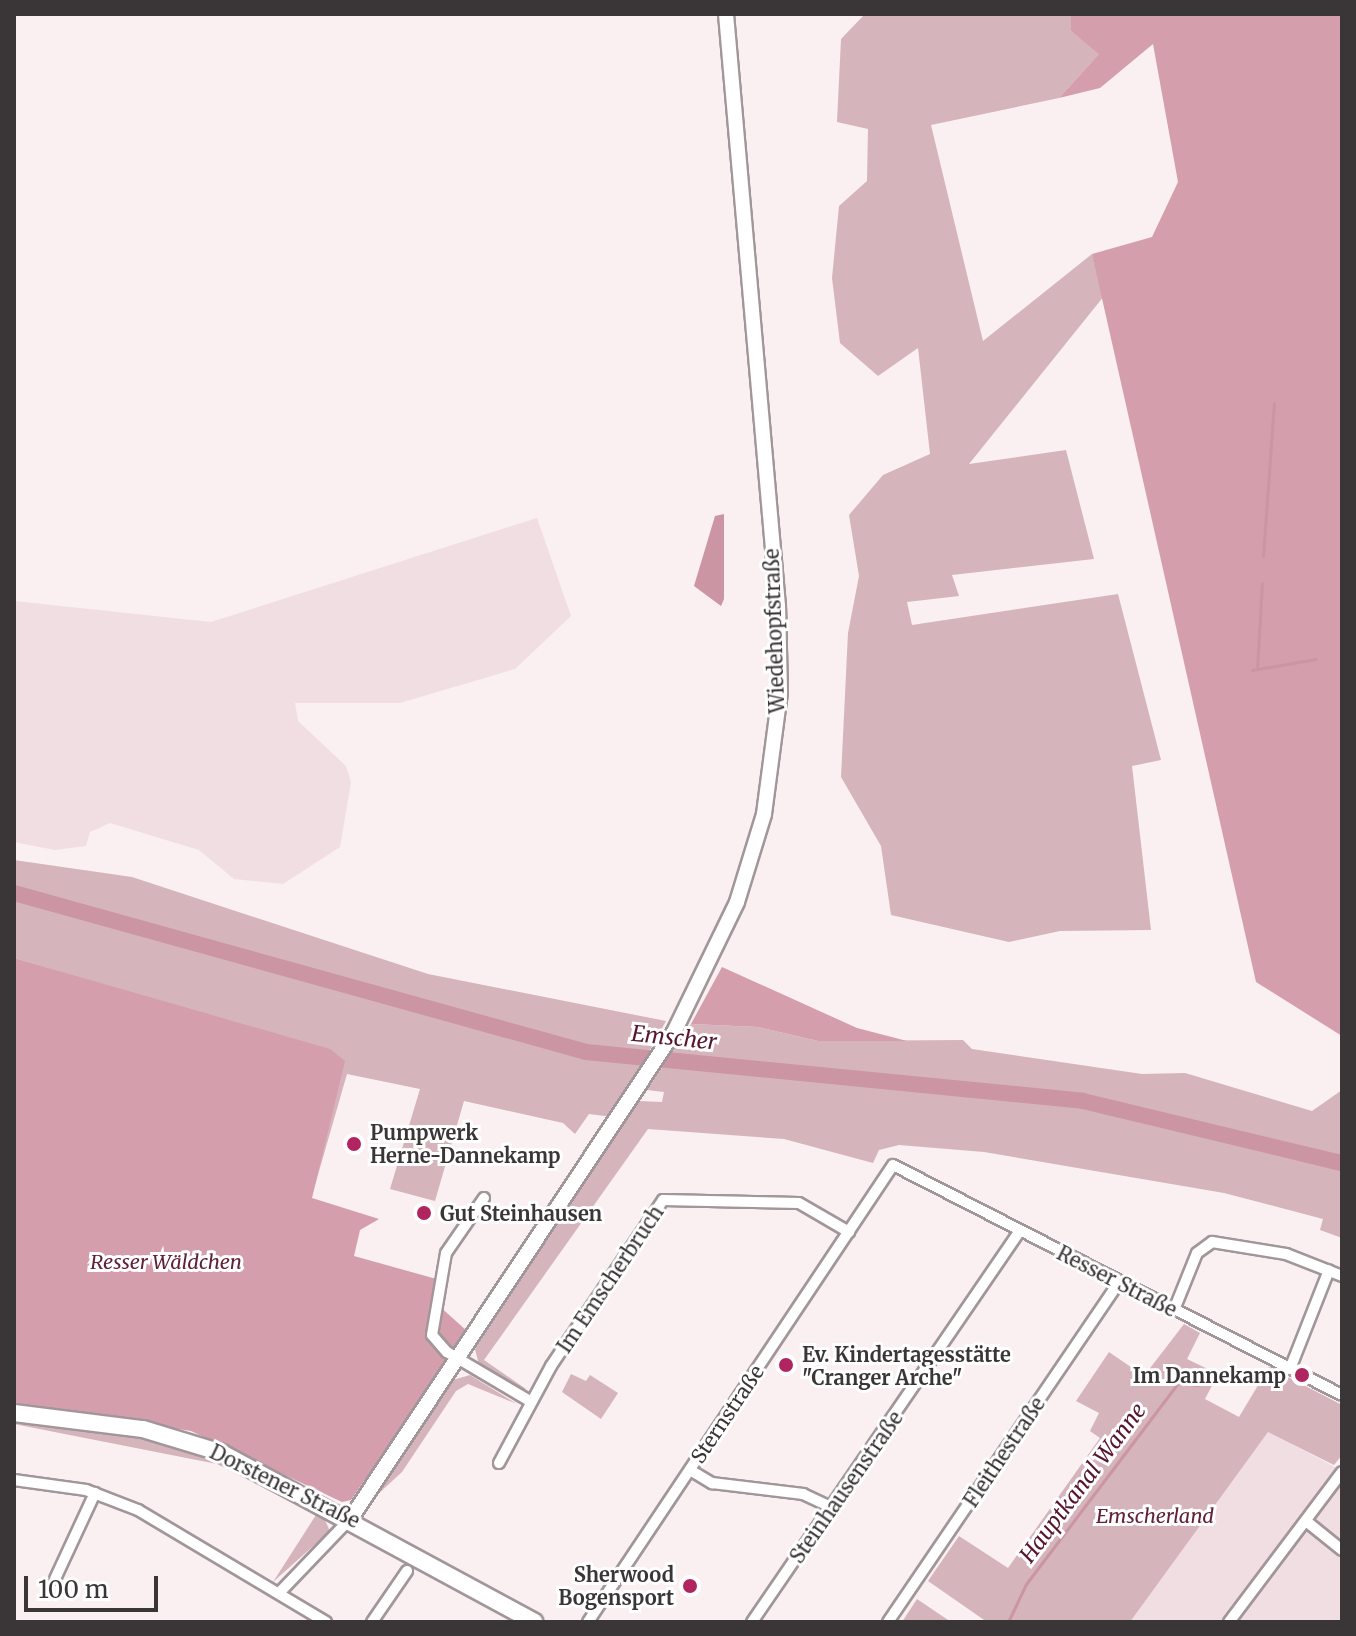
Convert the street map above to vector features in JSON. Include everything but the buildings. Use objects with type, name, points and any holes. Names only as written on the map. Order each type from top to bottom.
[{"type":"main road","name":"Wiedehopfstraße","points":[[351,1518],[666,1045],[715,955],[749,868],[780,692],[726,14]]},
{"type":"main road","name":"Dorstener Straße","points":[[14,1413],[178,1437],[351,1518],[534,1622]]},
{"type":"street","name":"Resser Straße","points":[[893,1165],[1342,1395]]},
{"type":"street","name":"Sternstraße","points":[[588,1622],[893,1165]]},
{"type":"street","points":[[484,1198],[450,1244],[435,1290],[432,1335],[458,1358],[530,1401]]},
{"type":"street","name":"Im Emscherbruch","points":[[499,1463],[530,1401],[667,1198],[805,1204],[849,1232]]},
{"type":"street","name":"Steinhausenstraße","points":[[752,1622],[1020,1231]]},
{"type":"street","points":[[1174,1310],[1197,1253],[1212,1242],[1329,1270],[1342,1276]]},
{"type":"street","points":[[1290,1369],[1329,1270]]},
{"type":"street","name":"Fleithestraße","points":[[888,1622],[1119,1282]]},
{"type":"street","points":[[690,1470],[712,1483],[803,1494],[833,1508]]},
{"type":"street","points":[[1229,1622],[1342,1472]]},
{"type":"street","points":[[14,1480],[95,1493],[158,1520],[326,1622]]},
{"type":"street","points":[[55,1579],[95,1493]]},
{"type":"street","points":[[280,1592],[351,1518]]},
{"type":"street","points":[[1306,1521],[1342,1550]]},
{"type":"street","points":[[372,1622],[407,1571]]},
{"type":"shaded area","points":[[724,514],[724,599],[721,606],[694,586],[715,516]]},
{"type":"shaded area","points":[[537,518],[571,616],[515,669],[400,703],[295,703],[298,721],[346,766],[351,782],[340,847],[283,884],[234,879],[199,850],[110,823],[90,832],[86,846],[55,850],[14,842],[14,601],[211,622]]},
{"type":"shaded area","points":[[1268,1431],[1342,1471],[1342,1622],[1130,1622]]},
{"type":"green space","points":[[865,14],[1071,14],[1071,31],[1100,53],[1059,98],[931,125],[983,341],[1092,254],[1104,296],[969,464],[1066,450],[1094,559],[952,575],[959,596],[907,602],[912,625],[1118,594],[1161,760],[1132,766],[1151,930],[1060,931],[1009,942],[891,915],[881,846],[841,777],[848,633],[859,576],[849,515],[883,475],[930,454],[918,348],[878,376],[840,343],[832,278],[839,206],[867,181],[868,129],[837,122],[841,39]]},
{"type":"green space","points":[[1071,14],[1342,14],[1342,1036],[1256,982],[1092,254],[1152,237],[1178,182],[1153,44],[1100,88],[1059,98],[1099,54],[1071,31]]},
{"type":"green space","name":"Resser Wäldchen","points":[[14,860],[132,877],[428,974],[666,1021],[613,1117],[589,1114],[575,1134],[563,1123],[464,1101],[435,1201],[390,1189],[420,1089],[347,1074],[311,1199],[332,1207],[319,1257],[430,1297],[424,1336],[431,1360],[346,1497],[222,1437],[130,1412],[14,1399],[14,963],[334,1052],[14,958]]},
{"type":"green space","name":"Resser Wäldchen","points":[[14,958],[330,1049],[345,1061],[312,1198],[379,1219],[360,1230],[354,1256],[440,1280],[438,1305],[467,1331],[351,1500],[342,1502],[191,1431],[14,1403]]},
{"type":"green space","points":[[722,967],[857,1028],[907,1041],[818,1041],[758,1027],[691,1024]]},
{"type":"green space","points":[[691,1024],[758,1027],[818,1041],[963,1040],[972,1049],[1142,1074],[1185,1073],[1312,1111],[1342,1090],[1342,1238],[1320,1230],[1323,1219],[1224,1193],[984,1152],[899,1145],[879,1150],[873,1163],[784,1139],[648,1129],[484,1360],[526,1389],[520,1389],[479,1365],[475,1349],[639,1101],[662,1102],[664,1092],[647,1090]]},
{"type":"green space","name":"Emscherland","points":[[1184,1324],[1200,1333],[1187,1359],[1218,1374],[1205,1399],[1239,1417],[1269,1367],[1342,1405],[1342,1455],[1334,1465],[1268,1432],[1130,1622],[987,1622],[928,1581],[959,1536],[1008,1568],[1100,1438],[1090,1431],[1099,1413],[1076,1401],[1109,1352],[1144,1376]]},
{"type":"green space","points":[[571,1374],[586,1381],[590,1375],[618,1393],[601,1419],[562,1392]]},
{"type":"green space","points":[[470,1375],[517,1404],[468,1384],[456,1391],[402,1472],[377,1495],[453,1380]]},
{"type":"green space","points":[[14,1418],[159,1438],[205,1453],[323,1516],[330,1531],[273,1582],[316,1515],[217,1464],[14,1424]]},
{"type":"green space","points":[[917,1599],[951,1622],[902,1622]]},
{"type":"waterway","points":[[1263,556],[1274,403]]},
{"type":"waterway","points":[[1257,669],[1262,583]]},
{"type":"waterway","points":[[1252,670],[1316,659]]},
{"type":"waterway","name":"Emscher","points":[[14,893],[586,1052],[1083,1101],[1342,1163]]},
{"type":"waterway","name":"Hauptkanal Wanne","points":[[1008,1622],[1026,1584],[1178,1383],[1198,1385]]},
{"type":"place","name":"Pumpwerk Herne-Dannekamp","points":[[354,1144]]},
{"type":"place","name":"Gut Steinhausen","points":[[424,1213]]},
{"type":"place","name":"Ev. Kindertagesstätte \"Cranger Arche\"","points":[[786,1365]]},
{"type":"place","name":"Im Dannekamp","points":[[1302,1375]]},
{"type":"place","name":"Sherwood Bogensport","points":[[690,1586]]}]
